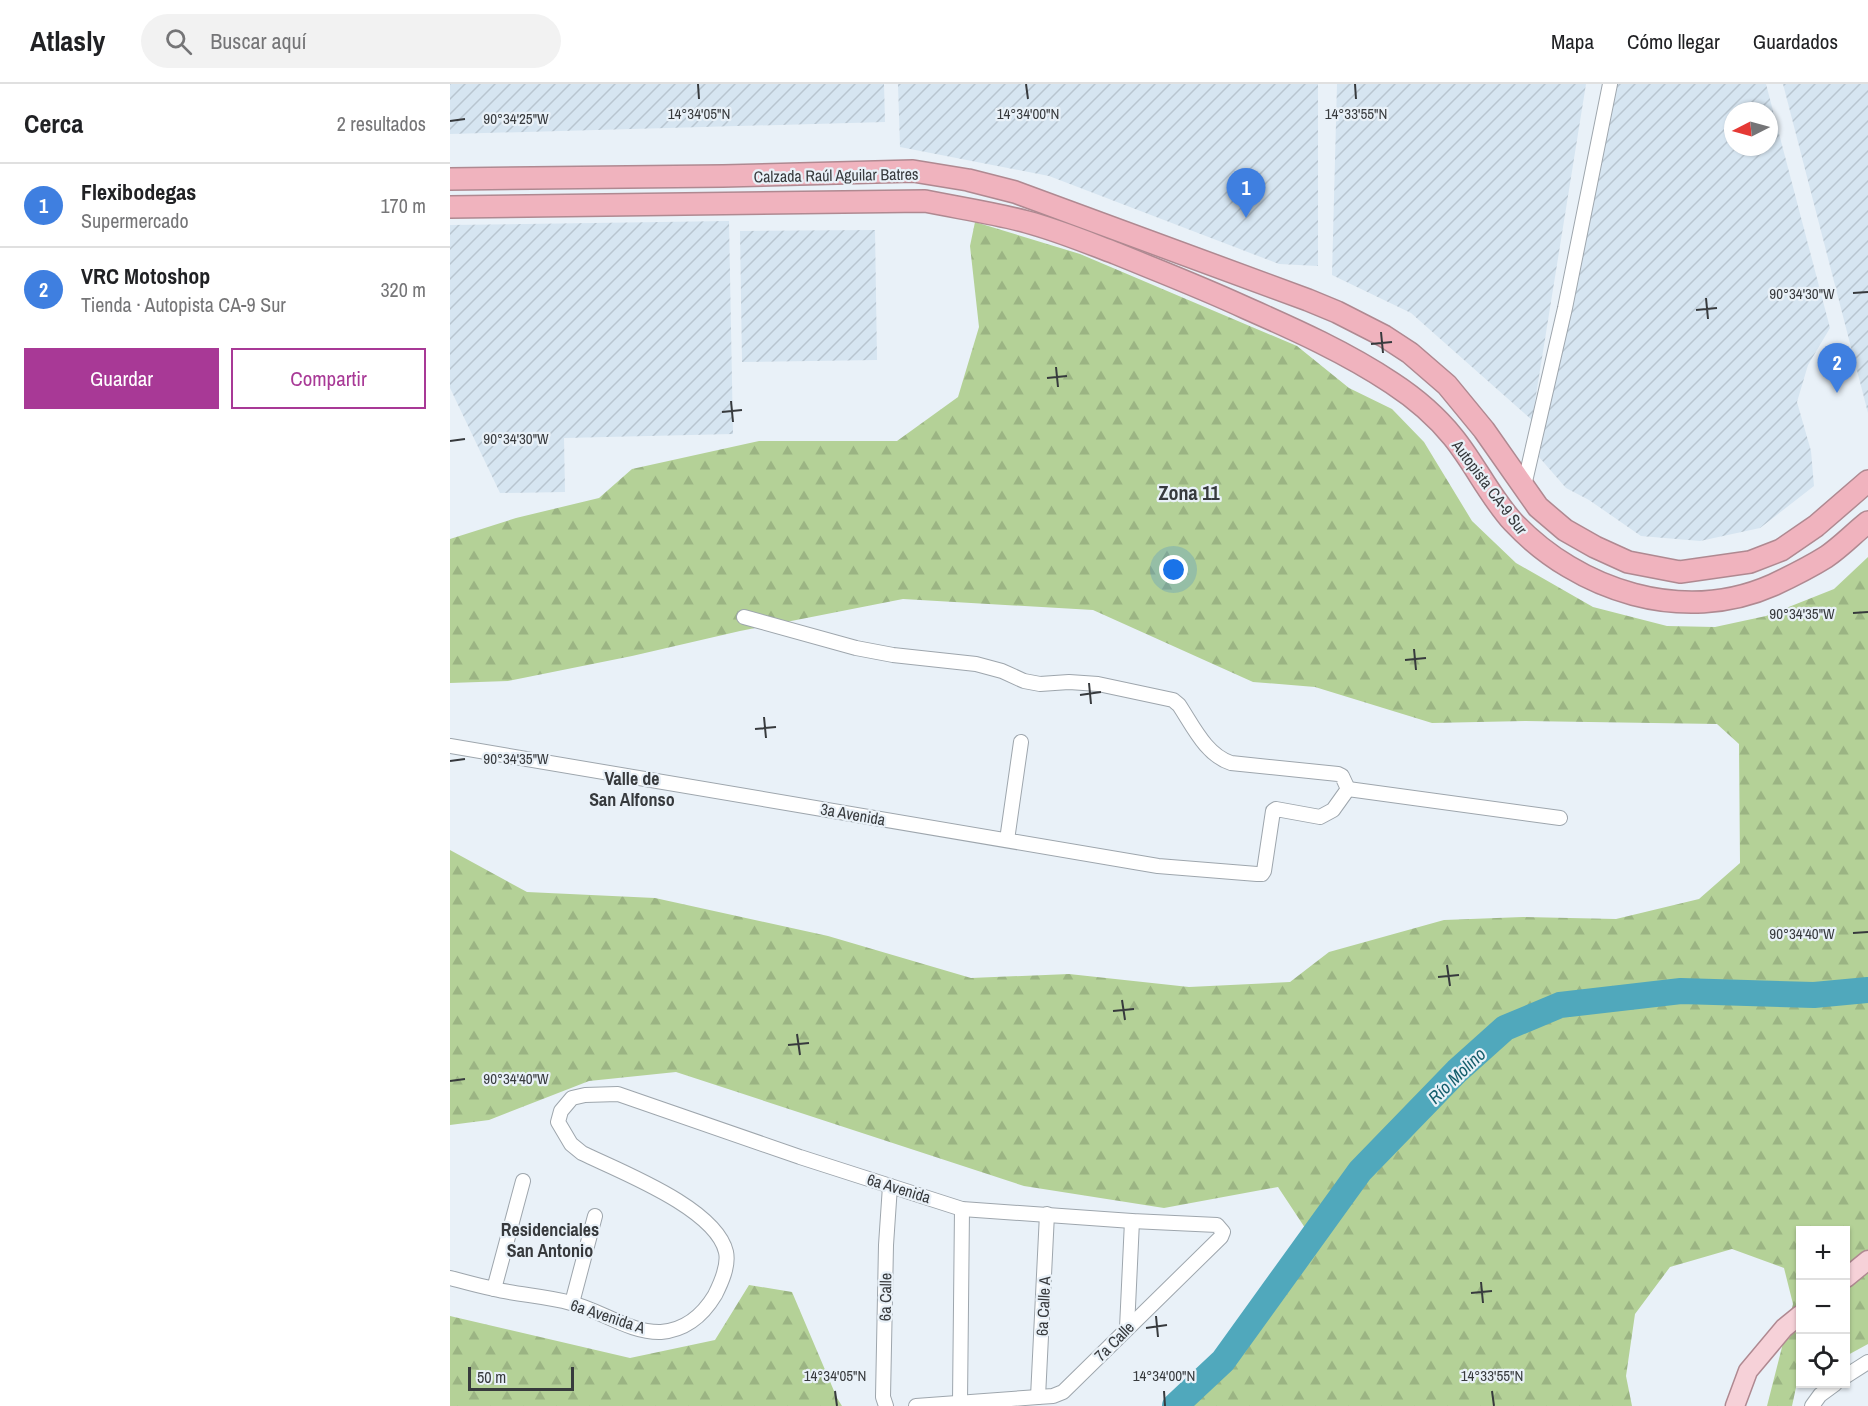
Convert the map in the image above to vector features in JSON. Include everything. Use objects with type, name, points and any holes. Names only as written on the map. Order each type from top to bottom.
[{"type":"highway","name":"Calzada Raúl Aguilar Batres","points":[[450,179],[913,171],[968,180],[1015,192],[1308,300]]},
{"type":"highway","name":"Calzada Raúl Aguilar Batres","points":[[450,207],[925,201],[991,213],[1055,230],[1194,284],[1289,327]]},
{"type":"highway","name":"Autopista CA-9 Sur","points":[[1308,300],[1384,336],[1410,353],[1439,378],[1484,430],[1538,507],[1565,530],[1628,562],[1680,572],[1750,562],[1781,550],[1816,526],[1868,481]]},
{"type":"highway","points":[[1289,327],[1308,300]]},
{"type":"highway","name":"Autopista CA-9 Sur","points":[[1289,327],[1358,362],[1420,403],[1453,437],[1511,520],[1536,545],[1575,571],[1611,587],[1649,599],[1696,602],[1737,597],[1773,585],[1826,556],[1868,522]]},
{"type":"main road","points":[[1850,1274],[1868,1260]]},
{"type":"main road","points":[[1735,1406],[1748,1371],[1784,1328],[1796,1318]]},
{"type":"street","points":[[1524,486],[1565,308],[1610,84]]},
{"type":"street","points":[[744,617],[856,648],[892,655],[976,664],[1002,671],[1024,681],[1040,684],[1069,682],[1098,684],[1173,700],[1179,705],[1211,752],[1231,764],[1338,774],[1342,776],[1348,789],[1560,818]]},
{"type":"street","points":[[1007,840],[1021,741]]},
{"type":"street","name":"3a Avenida","points":[[450,746],[1158,866],[1257,874],[1262,874],[1264,871],[1273,811],[1276,809],[1320,817],[1333,810],[1348,789]]},
{"type":"street","name":"6a Avenida","points":[[572,1098],[585,1095],[618,1094],[800,1157],[962,1209],[1217,1225],[1223,1232],[1216,1241]]},
{"type":"street","name":"6a Avenida A","points":[[450,1278],[494,1289],[572,1303],[643,1330],[659,1332],[676,1330],[699,1317],[710,1303],[723,1281],[726,1252],[720,1240],[692,1210],[663,1191],[582,1153],[572,1144],[558,1122],[561,1111],[572,1098]]},
{"type":"street","points":[[494,1289],[523,1181]]},
{"type":"street","name":"6a Calle","points":[[886,1406],[883,1397],[886,1245],[890,1186]]},
{"type":"street","points":[[960,1402],[962,1209]]},
{"type":"street","name":"6a Calle A","points":[[1038,1397],[1047,1214]]},
{"type":"street","points":[[572,1303],[595,1216]]},
{"type":"street","points":[[1127,1328],[1132,1221]]},
{"type":"street","name":"7a Calle","points":[[1038,1397],[1053,1396],[1063,1392],[1216,1241]]},
{"type":"street","points":[[1850,1373],[1868,1362]]},
{"type":"street","points":[[1812,1406],[1829,1388]]},
{"type":"street","points":[[916,1406],[1038,1397]]},
{"type":"shaded area","points":[[450,84],[884,84],[885,122],[450,134]]},
{"type":"shaded area","points":[[898,84],[1318,84],[1318,266],[1279,264],[1049,176],[900,147]]},
{"type":"shaded area","points":[[1337,84],[1586,84],[1532,420],[1411,313],[1332,275]]},
{"type":"shaded area","points":[[1617,84],[1766,84],[1771,102],[1724,102],[1724,156],[1778,156],[1778,130],[1830,328],[1808,365],[1797,402],[1811,451],[1814,486],[1760,528],[1700,541],[1641,536],[1589,500],[1566,488],[1539,457]]},
{"type":"shaded area","points":[[1783,84],[1868,84],[1868,413]]},
{"type":"shaded area","points":[[729,221],[733,434],[564,438],[565,492],[500,493],[450,388],[450,225]]},
{"type":"shaded area","points":[[875,230],[877,360],[742,362],[740,231]]},
{"type":"green space","points":[[975,222],[1080,254],[1297,346],[1349,388],[1392,409],[1424,442],[1472,521],[1516,563],[1593,607],[1667,626],[1715,627],[1766,616],[1834,589],[1868,557],[1868,1344],[1850,1354],[1850,1226],[1796,1226],[1796,1388],[1792,1406],[1767,1406],[1793,1304],[1784,1268],[1732,1249],[1670,1267],[1635,1314],[1626,1376],[1632,1406],[1167,1406],[1235,1342],[1315,1243],[1278,1187],[1164,1208],[1024,1186],[676,1072],[589,1081],[489,1120],[450,1125],[450,850],[527,892],[655,898],[828,936],[971,978],[1069,974],[1189,987],[1290,982],[1329,952],[1444,920],[1523,917],[1616,919],[1699,899],[1740,863],[1739,744],[1717,724],[1525,721],[1432,723],[1315,687],[1253,682],[1093,610],[903,599],[508,681],[450,683],[450,539],[516,518],[599,498],[632,469],[759,441],[897,441],[958,397],[979,327],[970,246]]},
{"type":"green space","points":[[749,1285],[792,1292],[842,1406],[450,1406],[450,1316],[630,1358],[715,1340]]},
{"type":"waterway","name":"Río Molino","points":[[1175,1406],[1223,1361],[1360,1171],[1457,1071],[1505,1028],[1560,1005],[1681,991],[1814,995],[1868,990]]},
{"type":"place","name":"Flexibodegas","points":[[1246,218]]},
{"type":"place","name":"VRC Motoshop","points":[[1837,393]]},
{"type":"district","name":"Zona 11","points":[[1189,493]]},
{"type":"district","name":"Valle de San Alfonso","points":[[632,789]]},
{"type":"district","name":"Residenciales San Antonio","points":[[550,1240]]}]
